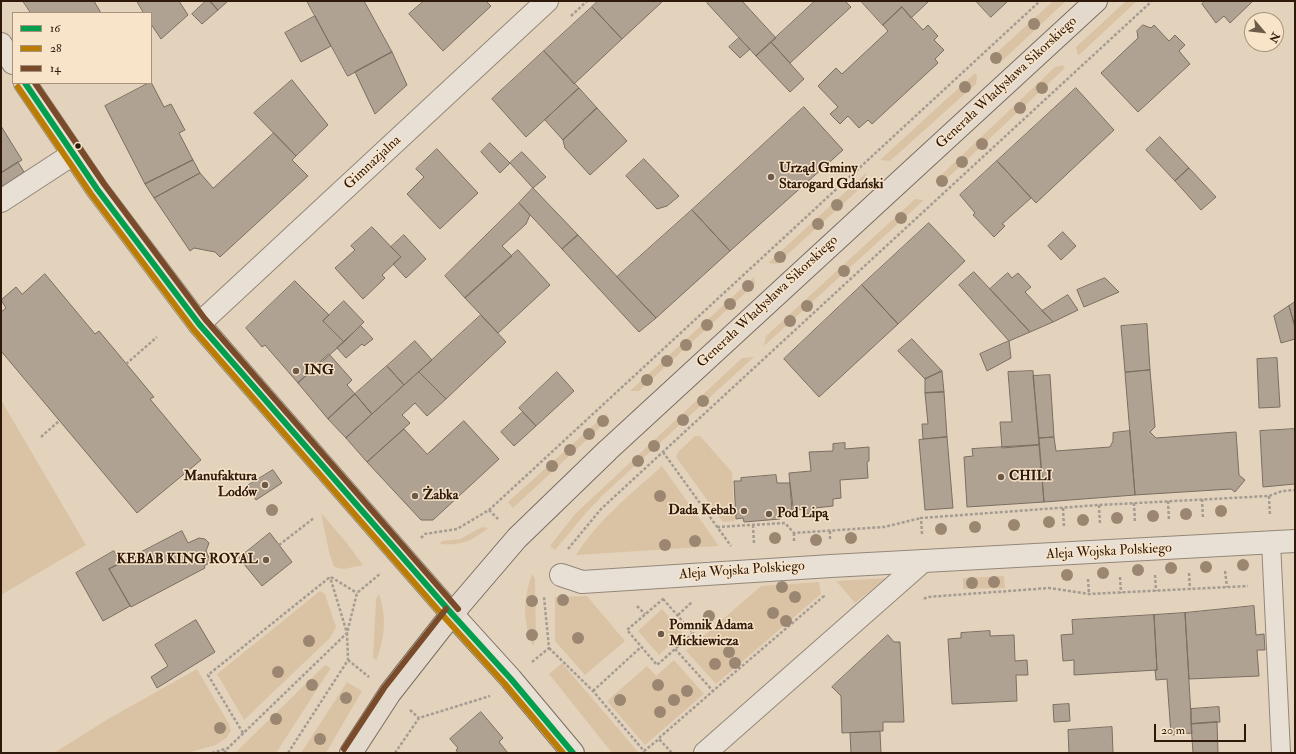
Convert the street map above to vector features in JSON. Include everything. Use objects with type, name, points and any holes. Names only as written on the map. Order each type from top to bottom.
[{"type":"main road","name":"Generała Władysława Sikorskiego","points":[[351,753],[390,693],[452,614],[517,538],[608,450],[1096,1]]},
{"type":"street","name":"Gimnazjalna","points":[[199,324],[547,1]]},
{"type":"street","points":[[27,84],[73,154],[124,226],[199,324],[452,614],[511,679],[573,753]]},
{"type":"street","points":[[1,202],[73,154]]},
{"type":"street","name":"Aleja Wojska Polskiego","points":[[561,575],[582,582],[831,566],[1295,541]]},
{"type":"street","points":[[705,753],[923,561]]},
{"type":"lane","points":[[1271,542],[1281,753]]},
{"type":"path","points":[[224,753],[347,633],[357,593],[402,556],[425,534],[457,529],[489,510],[1040,1]]},
{"type":"path","points":[[565,553],[602,509],[1152,1]]},
{"type":"path","points":[[126,364],[157,337]]},
{"type":"path","points":[[41,436],[60,422]]},
{"type":"path","points":[[663,452],[749,571]]},
{"type":"path","points":[[717,527],[785,523],[794,533],[830,531],[884,527],[922,518],[1099,505],[1269,496],[1282,491],[1295,490]]},
{"type":"path","points":[[279,546],[314,518]]},
{"type":"path","points":[[922,518],[923,561]]},
{"type":"path","points":[[544,590],[549,648],[593,691],[644,751],[824,596],[822,581],[831,566],[830,531]]},
{"type":"path","points":[[330,577],[357,593]]},
{"type":"path","points":[[288,753],[348,660],[347,633],[330,577]]},
{"type":"path","points":[[243,733],[208,674],[330,577]]},
{"type":"path","points":[[921,602],[927,597],[1049,588],[1089,594],[1273,585]]},
{"type":"path","points":[[662,598],[693,633],[675,649],[657,665],[627,630],[662,598]]},
{"type":"path","points":[[593,691],[641,647]]},
{"type":"path","points":[[395,753],[419,718],[489,697],[549,648]]},
{"type":"path","points":[[675,649],[713,691]]},
{"type":"path","points":[[659,739],[672,753]]},
{"type":"path","points":[[212,753],[228,748]]},
{"type":"shaded area","points":[[1053,1],[1066,1],[1003,60],[992,57]]},
{"type":"shaded area","points":[[1126,1],[1137,1],[1079,55],[1076,47]]},
{"type":"shaded area","points":[[1063,65],[1065,68],[940,185],[939,177],[1055,67]]},
{"type":"shaded area","points":[[975,73],[977,76],[976,84],[890,161],[880,160]]},
{"type":"shaded area","points":[[866,173],[866,183],[777,264],[768,263]]},
{"type":"shaded area","points":[[915,199],[924,200],[764,346],[766,336]]},
{"type":"shaded area","points":[[754,277],[755,284],[639,391],[630,391]]},
{"type":"shaded area","points":[[754,357],[604,494],[555,550],[550,546],[575,514],[742,358]]},
{"type":"shaded area","points":[[1,400],[86,545],[1,595]]},
{"type":"shaded area","points":[[607,413],[605,423],[513,508],[508,502]]},
{"type":"shaded area","points":[[695,436],[700,436],[732,472],[735,521],[723,522],[676,457],[678,452]]},
{"type":"shaded area","points":[[662,466],[719,546],[576,555],[594,530],[627,497]]},
{"type":"shaded area","points":[[321,513],[346,542],[363,565],[344,569],[334,567],[329,552]]},
{"type":"shaded area","points":[[482,527],[488,528],[466,542],[440,544],[442,541],[460,539]]},
{"type":"shaded area","points":[[532,574],[535,579],[536,637],[533,646],[529,637],[525,619],[525,601]]},
{"type":"shaded area","points":[[1004,576],[1005,588],[963,589],[963,578]]},
{"type":"shaded area","points":[[886,578],[855,603],[836,581]]},
{"type":"shaded area","points":[[819,582],[821,594],[716,684],[686,651],[761,586]]},
{"type":"shaded area","points":[[320,591],[325,594],[336,627],[330,638],[244,720],[217,674]]},
{"type":"shaded area","points":[[379,594],[382,602],[384,627],[376,661],[373,657],[376,599]]},
{"type":"shaded area","points":[[587,596],[625,641],[585,675],[555,641],[555,597]]},
{"type":"shaded area","points":[[662,609],[683,633],[659,655],[638,631]]},
{"type":"shaded area","points":[[674,660],[704,694],[645,745],[607,701],[647,666],[656,676]]},
{"type":"shaded area","points":[[562,663],[639,753],[612,753],[549,674]]},
{"type":"shaded area","points":[[325,665],[331,668],[276,753],[235,753]]},
{"type":"shaded area","points":[[197,669],[229,724],[231,731],[226,738],[216,745],[187,753],[54,753],[108,719]]},
{"type":"shaded area","points":[[347,682],[362,691],[326,753],[301,753]]},
{"type":"building","points":[[23,1],[94,1],[100,12],[30,12]]},
{"type":"building","points":[[137,1],[179,1],[188,15],[161,39],[152,26],[152,12],[143,12]]},
{"type":"building","points":[[206,1],[210,1],[218,10],[202,24],[192,14]]},
{"type":"building","points":[[210,1],[228,1],[218,10]]},
{"type":"building","points":[[307,1],[364,1],[392,52],[348,76]]},
{"type":"building","points":[[424,1],[486,1],[491,6],[443,51],[409,14]]},
{"type":"building","points":[[598,1],[663,1],[622,39],[592,7]]},
{"type":"building","points":[[709,1],[742,1],[776,38],[756,56],[707,3]]},
{"type":"building","points":[[815,1],[845,1],[851,7],[790,63],[771,42]]},
{"type":"building","points":[[861,1],[928,2],[911,18],[902,7],[883,25]]},
{"type":"building","points":[[976,1],[1008,1],[991,17]]},
{"type":"building","points":[[1205,1],[1253,1],[1230,23],[1224,16],[1216,23],[1202,4]]},
{"type":"building","points":[[592,7],[622,39],[574,84],[544,51]]},
{"type":"building","points":[[902,7],[923,30],[928,25],[938,36],[934,40],[944,50],[935,59],[938,63],[872,124],[868,120],[859,128],[848,116],[840,124],[830,114],[838,107],[818,86],[836,68],[842,74],[888,31],[883,25]]},
{"type":"building","points":[[315,16],[331,46],[301,62],[285,33]]},
{"type":"building","points":[[1143,25],[1151,28],[1154,25],[1169,41],[1175,35],[1185,45],[1179,51],[1190,64],[1138,112],[1101,73],[1138,38],[1137,31]]},
{"type":"building","points":[[739,38],[750,49],[740,58],[729,47]]},
{"type":"building","points":[[771,42],[804,79],[790,92],[756,56]]},
{"type":"building","points":[[544,51],[579,88],[526,137],[492,99]]},
{"type":"building","points":[[392,52],[407,85],[375,114],[355,72]]},
{"type":"building","points":[[292,80],[328,125],[296,156],[254,113]]},
{"type":"building","points":[[147,84],[152,84],[164,107],[171,104],[185,130],[179,133],[193,160],[145,184],[105,106]]},
{"type":"building","points":[[579,88],[597,108],[563,140],[545,120]]},
{"type":"building","points":[[1076,88],[1114,130],[1036,203],[997,161]]},
{"type":"building","name":"Urząd Gminy Starogard Gdański","points":[[804,107],[843,150],[730,251],[692,210]]},
{"type":"building","points":[[597,108],[627,141],[590,175],[565,148],[563,140]]},
{"type":"building","points":[[1,126],[22,160],[1,173]]},
{"type":"building","points":[[274,133],[296,156],[292,160],[308,176],[220,257],[215,252],[194,248],[190,251],[154,198],[200,173],[213,188]]},
{"type":"building","points":[[1160,137],[1189,168],[1175,181],[1146,150]]},
{"type":"building","points":[[490,143],[510,163],[500,173],[481,152]]},
{"type":"building","points":[[437,149],[478,193],[440,229],[407,194],[424,177],[416,169]]},
{"type":"building","points":[[522,152],[546,177],[533,188],[510,163]]},
{"type":"building","points":[[644,159],[679,196],[667,206],[657,209],[626,176]]},
{"type":"building","points":[[193,160],[200,173],[154,198],[145,184]]},
{"type":"building","points":[[997,161],[1031,198],[1002,224],[1005,226],[994,237],[973,215],[975,213],[960,195]]},
{"type":"building","points":[[18,162],[24,172],[1,187],[1,173]]},
{"type":"building","points":[[1189,168],[1216,197],[1201,210],[1175,181]]},
{"type":"building","points":[[533,188],[578,235],[562,249],[519,203]]},
{"type":"building","points":[[519,203],[530,215],[526,224],[502,246],[512,256],[465,298],[445,276]]},
{"type":"building","points":[[692,210],[730,251],[656,318],[617,277]]},
{"type":"building","points":[[929,223],[965,261],[898,324],[862,285]]},
{"type":"building","points":[[372,227],[401,257],[382,275],[385,278],[363,299],[335,268],[355,250],[351,246]]},
{"type":"building","points":[[1063,232],[1076,246],[1061,260],[1048,246]]},
{"type":"building","points":[[404,235],[426,259],[406,278],[393,264],[401,257],[391,247]]},
{"type":"building","points":[[578,235],[656,318],[639,332],[562,249]]},
{"type":"building","points":[[518,250],[550,285],[498,333],[465,298]]},
{"type":"building","points":[[974,272],[1030,332],[1009,341],[959,285]]},
{"type":"building","points":[[1008,273],[1012,278],[1018,273],[1031,287],[1025,292],[1053,322],[1030,332],[990,289]]},
{"type":"building","points":[[45,274],[95,334],[99,331],[154,397],[150,399],[201,460],[137,513],[1,351],[1,312],[6,308],[1,300],[16,287],[22,294]]},
{"type":"building","points":[[1105,278],[1119,292],[1084,307],[1077,290]]},
{"type":"building","points":[[295,281],[329,315],[323,321],[344,342],[298,383],[265,345],[262,347],[246,328]]},
{"type":"building","points":[[862,285],[898,324],[819,397],[784,359]]},
{"type":"building","points":[[1068,295],[1078,310],[1053,322],[1042,311]]},
{"type":"building","points":[[344,301],[364,322],[344,342],[323,321]]},
{"type":"building","points":[[1295,302],[1295,327],[1289,306]]},
{"type":"building","points":[[1289,306],[1295,327],[1295,339],[1281,343],[1274,316]]},
{"type":"building","points":[[481,315],[506,342],[446,399],[419,372]]},
{"type":"building","points":[[1147,324],[1150,370],[1125,372],[1121,326]]},
{"type":"building","points":[[361,326],[373,339],[364,346],[362,344],[346,358],[337,348]]},
{"type":"building","points":[[912,339],[942,371],[925,379],[898,351]]},
{"type":"building","points":[[415,341],[432,360],[404,385],[387,366]]},
{"type":"building","points":[[1009,341],[1011,358],[987,371],[980,354]]},
{"type":"building","points":[[329,354],[352,380],[347,385],[355,394],[328,419],[298,383]]},
{"type":"building","points":[[1277,358],[1280,407],[1259,408],[1257,359]]},
{"type":"building","points":[[387,366],[404,385],[372,414],[355,394]]},
{"type":"building","points":[[1150,370],[1155,427],[1150,432],[1156,438],[1236,432],[1239,475],[1245,480],[1235,492],[1231,489],[1135,495],[1125,373]]},
{"type":"building","points":[[942,371],[944,392],[925,393],[925,379]]},
{"type":"building","points":[[1033,371],[1039,445],[1002,448],[1000,422],[1012,422],[1008,372]]},
{"type":"building","points":[[419,372],[446,399],[427,416],[415,403],[402,415],[410,423],[367,462],[346,438]]},
{"type":"building","points":[[557,372],[574,391],[536,426],[519,408]]},
{"type":"building","points":[[1050,375],[1054,437],[1039,438],[1033,376]]},
{"type":"building","points":[[944,392],[947,437],[923,439],[922,424],[928,424],[925,393]]},
{"type":"building","points":[[355,394],[372,414],[346,438],[328,419]]},
{"type":"building","points":[[523,412],[536,426],[514,446],[501,432]]},
{"type":"building","points":[[464,421],[499,459],[433,520],[421,520],[367,462],[404,429],[427,454]]},
{"type":"building","points":[[1295,429],[1295,484],[1263,487],[1260,431]]},
{"type":"building","points":[[1130,431],[1135,495],[1044,502],[1039,438],[1054,437],[1056,451],[1110,447],[1113,441],[1113,433]]},
{"type":"building","points":[[947,437],[953,508],[925,510],[919,440]]},
{"type":"building","points":[[845,443],[845,449],[869,447],[869,461],[867,462],[868,478],[840,480],[841,498],[833,499],[833,506],[815,508],[816,513],[805,514],[804,509],[792,510],[789,473],[811,471],[809,452],[833,451],[833,444]]},
{"type":"building","points":[[1039,445],[1044,502],[967,507],[964,457],[973,456],[972,449]]},
{"type":"building","name":"Manufaktura Lodów","points":[[273,470],[282,483],[256,500],[247,486]]},
{"type":"building","points":[[776,475],[777,483],[790,483],[794,515],[780,516],[780,519],[744,522],[743,518],[736,519],[734,481],[741,481],[741,478]]},
{"type":"building","points":[[182,531],[188,543],[199,538],[205,539],[209,543],[206,551],[211,562],[204,566],[205,568],[131,607],[109,569]]},
{"type":"building","name":"KEBAB KING ROYAL","points":[[270,533],[292,562],[262,586],[239,558]]},
{"type":"building","points":[[114,551],[121,563],[109,569],[130,606],[103,621],[76,573]]},
{"type":"building","points":[[1254,606],[1256,635],[1264,634],[1265,650],[1257,650],[1259,676],[1189,679],[1185,613]]},
{"type":"building","points":[[1185,613],[1192,733],[1171,735],[1167,679],[1156,680],[1155,670],[1157,670],[1154,615]]},
{"type":"building","points":[[1154,615],[1157,670],[1074,675],[1074,660],[1063,661],[1061,635],[1073,634],[1072,620]]},
{"type":"building","points":[[196,620],[215,652],[157,688],[151,677],[168,666],[155,645]]},
{"type":"building","points":[[990,631],[990,636],[1014,635],[1015,661],[1027,660],[1028,675],[1016,675],[1017,701],[952,704],[948,639],[961,638],[961,633]]},
{"type":"building","points":[[888,635],[894,642],[900,642],[904,722],[883,722],[883,731],[842,733],[841,696],[832,687]]},
{"type":"building","points":[[1069,704],[1070,721],[1054,722],[1053,705]]},
{"type":"building","points":[[1219,707],[1220,722],[1191,724],[1191,709]]},
{"type":"building","points":[[481,712],[503,738],[499,742],[508,753],[458,753],[456,750],[458,748],[450,739]]},
{"type":"building","points":[[1217,722],[1218,753],[1193,753],[1191,724]]},
{"type":"building","points":[[1112,727],[1113,753],[1069,753],[1068,730]]},
{"type":"building","points":[[880,732],[881,753],[851,753],[850,733]]},
{"type":"transit line","name":"16","points":[[26,84],[97,189],[199,324],[452,614],[511,679],[573,753]]},
{"type":"transit line","name":"14","points":[[36,84],[104,184],[205,319],[458,609]]},
{"type":"transit line","name":"28","points":[[18,87],[91,194],[193,329],[446,619],[505,684],[563,753]]},
{"type":"transit line","name":"14","points":[[344,749],[384,688],[446,609]]},
{"type":"place","name":"Urząd Gminy Starogard Gdański","points":[[771,177]]},
{"type":"place","name":"ING","points":[[296,371]]},
{"type":"place","name":"CHILI","points":[[1001,477]]},
{"type":"place","name":"Manufaktura Lodów","points":[[265,485]]},
{"type":"place","name":"Żabka","points":[[415,496]]},
{"type":"place","name":"Dada Kebab","points":[[744,511]]},
{"type":"place","name":"Pod Lipą","points":[[769,514]]},
{"type":"place","name":"KEBAB KING ROYAL","points":[[266,560]]},
{"type":"place","name":"Pomnik Adama Mickiewicza","points":[[661,634]]}]
